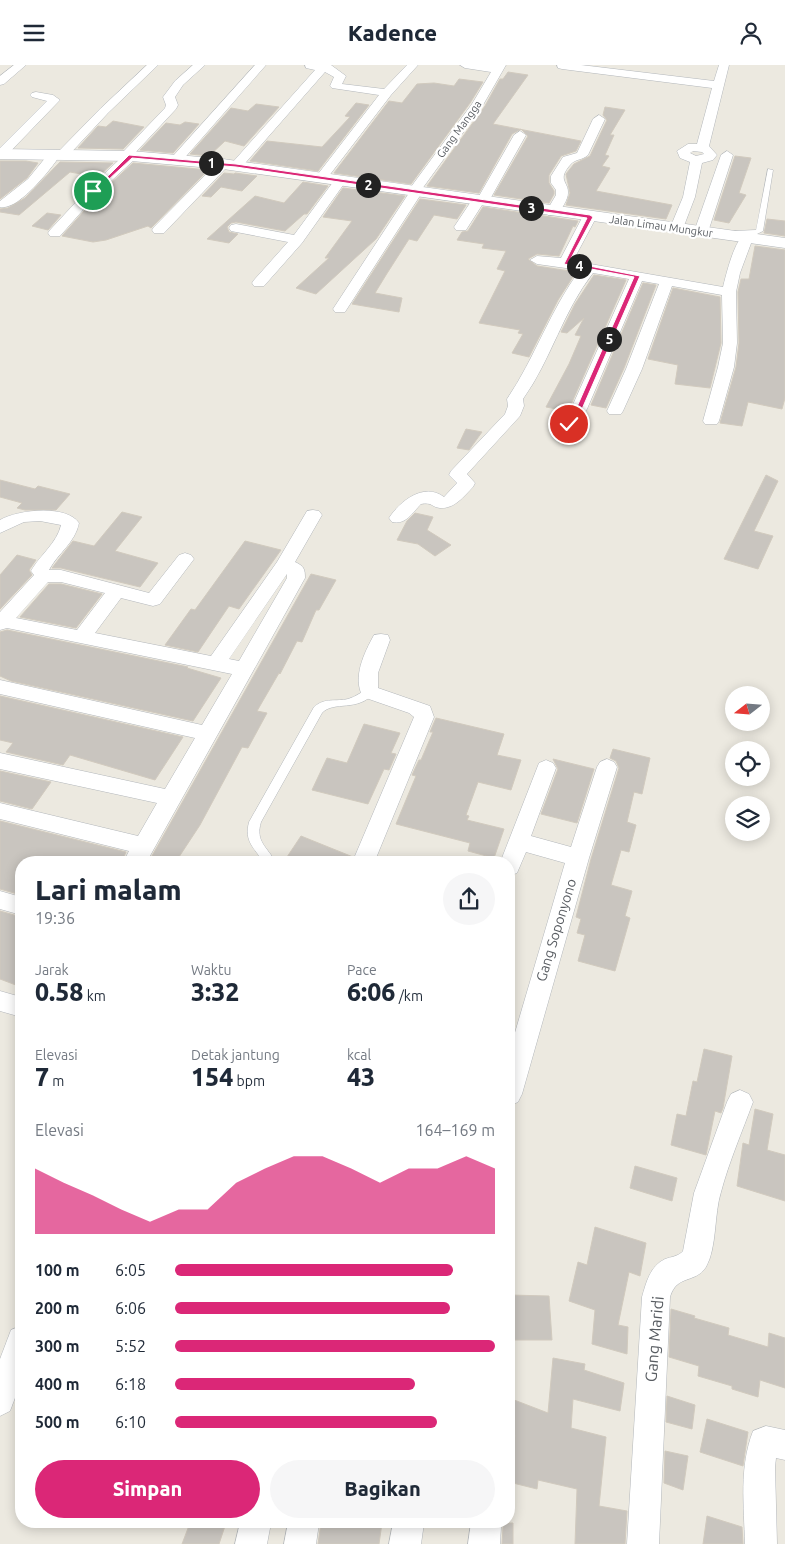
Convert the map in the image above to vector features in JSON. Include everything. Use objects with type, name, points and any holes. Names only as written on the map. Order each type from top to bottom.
[{"type":"street","points":[[0,82],[21,65]]},
{"type":"street","points":[[5,204],[33,183],[59,154],[153,65]]},
{"type":"street","points":[[55,233],[93,191],[129,156],[170,109],[172,105],[169,97],[179,83],[200,65]]},
{"type":"street","points":[[177,159],[261,65]]},
{"type":"street","points":[[321,178],[387,93],[413,65]]},
{"type":"street","points":[[465,65],[499,67]]},
{"type":"street","points":[[670,79],[675,65]]},
{"type":"street","points":[[677,229],[689,197],[699,153],[724,65]]},
{"type":"street","points":[[304,66],[325,66],[340,76],[336,85],[387,93]]},
{"type":"street","points":[[159,230],[230,165],[325,66]]},
{"type":"street","points":[[569,66],[623,69],[670,79],[718,85]]},
{"type":"street","name":"Gang Mangga","points":[[340,309],[415,191],[477,105],[499,67]]},
{"type":"street","points":[[0,154],[54,100],[49,97],[36,95]]},
{"type":"street","points":[[553,212],[562,195],[562,190],[557,183],[557,176],[567,160],[582,155],[599,119]]},
{"type":"street","points":[[461,227],[480,201],[520,135]]},
{"type":"street","name":"Jalan Limau Mungkur","points":[[0,154],[129,156],[230,165],[553,212],[785,243]]},
{"type":"street","points":[[701,232],[727,155]]},
{"type":"street","points":[[259,283],[297,240],[340,181]]},
{"type":"street","points":[[566,263],[590,217]]},
{"type":"street","points":[[236,228],[297,240]]},
{"type":"street","points":[[711,421],[726,367],[730,343],[729,292],[733,273],[746,238]]},
{"type":"street","points":[[537,260],[566,263],[729,292]]},
{"type":"street","points":[[398,518],[416,499],[433,497],[441,503],[448,502],[467,483],[457,475],[512,416],[516,406],[515,399],[525,387],[542,356],[570,294],[590,267]]},
{"type":"street","points":[[569,424],[579,409],[637,276]]},
{"type":"street","points":[[616,411],[667,281]]},
{"type":"street","points":[[0,528],[8,521],[30,514],[66,520],[70,523],[68,533],[44,563],[40,571],[43,576]]},
{"type":"street","points":[[216,663],[285,564],[313,515]]},
{"type":"street","points":[[1,623],[43,576],[61,576],[153,599],[186,559]]},
{"type":"street","points":[[0,811],[138,854],[242,669],[296,579],[296,569],[285,564]]},
{"type":"street","points":[[82,637],[117,590]]},
{"type":"street","points":[[1,623],[242,669]]},
{"type":"street","points":[[366,856],[422,725],[424,714],[416,707],[370,692],[366,685],[367,677],[381,640]]},
{"type":"street","points":[[0,687],[207,733]]},
{"type":"street","points":[[0,761],[170,798]]},
{"type":"street","name":"Gang Soponyono","points":[[515,1073],[578,858],[607,767]]},
{"type":"street","points":[[513,856],[546,768]]},
{"type":"street","points":[[518,841],[578,858]]},
{"type":"street","points":[[0,900],[15,904]]},
{"type":"street","points":[[0,1001],[15,1005]]},
{"type":"street","name":"Gang Maridi","points":[[643,1544],[656,1297],[659,1282],[667,1272],[687,1266],[696,1257],[707,1193],[740,1102]]},
{"type":"street","points":[[0,1401],[15,1357]]},
{"type":"street","points":[[761,1544],[759,1490],[762,1449],[764,1441],[785,1445]]},
{"type":"street","points":[[251,1544],[255,1528]]},
{"type":"street","points":[[300,1544],[303,1528]]},
{"type":"street","points":[[405,1544],[408,1528]]},
{"type":"lane","points":[[725,235],[755,233],[759,231],[770,170]]},
{"type":"lane","points":[[265,856],[256,845],[251,832],[318,710],[328,703],[346,704],[370,692]]},
{"type":"building","points":[[508,72],[528,75],[493,124],[520,129],[512,134],[479,193],[427,186],[485,106],[500,79],[503,79]]},
{"type":"building","points":[[459,79],[483,82],[411,184],[334,173],[389,101],[402,103],[417,84],[434,83],[454,86]]},
{"type":"building","points":[[356,103],[369,105],[318,171],[250,161],[267,141],[322,147],[350,117],[345,116]]},
{"type":"building","points":[[256,104],[279,107],[244,146],[225,141],[209,156],[190,154],[231,108],[248,111]]},
{"type":"building","points":[[605,107],[625,110],[610,135],[614,135],[605,155],[609,156],[602,166],[610,168],[596,191],[672,205],[666,219],[566,205],[570,193],[566,174],[574,164],[590,156],[607,120],[603,115]]},
{"type":"building","points":[[113,121],[144,127],[123,149],[78,148],[98,126],[106,127]]},
{"type":"building","points":[[185,122],[199,124],[173,153],[140,150],[166,123],[180,125]]},
{"type":"building","points":[[522,130],[581,141],[576,151],[561,156],[549,175],[549,183],[554,194],[549,203],[494,195],[528,136]]},
{"type":"building","points":[[735,156],[751,158],[739,193],[746,195],[729,223],[714,220]]},
{"type":"building","points":[[0,161],[38,163],[27,178],[0,199]]},
{"type":"building","points":[[60,162],[113,163],[98,177],[70,172],[19,215],[0,212],[0,209],[8,208],[25,198]]},
{"type":"building","points":[[133,163],[208,170],[151,228],[148,226],[106,240],[93,242],[62,236],[98,195]]},
{"type":"building","points":[[224,173],[257,176],[242,191],[221,187],[211,197],[202,196]]},
{"type":"building","points":[[303,182],[328,186],[307,214],[304,214],[285,231],[236,222],[231,223],[227,227],[229,232],[238,234],[229,243],[207,239],[255,196],[284,203]]},
{"type":"building","points":[[343,188],[405,196],[376,239],[316,294],[296,288],[329,258],[325,258],[352,221],[323,217]]},
{"type":"building","points":[[420,199],[466,205],[457,219],[434,215],[417,241],[409,239],[386,275],[375,293],[402,298],[399,312],[352,304]]},
{"type":"building","points":[[483,207],[578,221],[575,227],[573,226],[559,256],[537,254],[528,259],[537,266],[576,272],[558,300],[529,357],[512,353],[523,334],[518,333],[520,330],[479,323],[505,271],[497,269],[506,251],[482,248],[484,244],[457,240],[462,232],[468,231]]},
{"type":"building","points":[[47,213],[61,215],[48,230],[32,226]]},
{"type":"building","points":[[767,219],[785,221],[785,236],[764,233]]},
{"type":"building","points":[[755,246],[785,250],[785,398],[782,409],[748,402],[742,426],[720,423],[736,367],[739,343],[738,292],[741,279],[749,279]]},
{"type":"building","points":[[594,275],[626,280],[569,409],[567,411],[546,407],[569,364],[581,336],[575,335],[584,318],[567,333],[561,332],[575,304]]},
{"type":"building","points":[[643,283],[656,285],[624,368],[606,408],[591,405]]},
{"type":"building","points":[[673,288],[720,297],[721,343],[710,388],[675,384],[678,365],[648,359]]},
{"type":"building","points":[[466,429],[482,432],[469,450],[457,448]]},
{"type":"building","points":[[766,475],[778,481],[754,531],[773,536],[758,569],[724,559]]},
{"type":"building","points":[[0,480],[35,489],[38,486],[70,494],[56,510],[25,510],[17,508],[22,503],[0,497]]},
{"type":"building","points":[[122,512],[142,517],[115,551],[158,563],[140,587],[61,568],[52,568],[73,541],[94,546]]},
{"type":"building","points":[[415,513],[433,517],[427,530],[451,545],[435,556],[418,544],[397,540],[407,521]]},
{"type":"building","points":[[245,541],[281,550],[239,609],[229,606],[198,652],[165,645],[191,609],[195,610]]},
{"type":"building","points":[[17,555],[36,560],[29,570],[32,575],[0,609],[0,575]]},
{"type":"building","points":[[311,574],[336,580],[319,610],[316,610],[302,642],[297,641],[280,674],[257,711],[267,713],[248,748],[242,747],[200,825],[180,856],[152,856]]},
{"type":"building","points":[[49,584],[61,584],[102,594],[76,628],[20,617]]},
{"type":"building","points":[[7,630],[188,667],[221,678],[193,721],[11,681],[0,676],[0,632]]},
{"type":"building","points":[[0,696],[183,737],[155,780],[70,755],[63,765],[6,752],[13,743],[0,740]]},
{"type":"building","points":[[436,718],[504,734],[497,755],[521,760],[511,790],[478,782],[466,815],[469,816],[467,820],[504,829],[495,856],[468,851],[470,843],[396,824],[416,776],[412,775],[419,760],[421,760],[433,732],[430,732]]},
{"type":"building","points":[[364,724],[400,733],[391,753],[396,754],[389,770],[384,769],[368,804],[312,790],[327,758],[347,763]]},
{"type":"building","points":[[613,749],[650,758],[642,794],[634,792],[627,822],[636,825],[629,852],[621,850],[611,885],[632,891],[625,916],[630,918],[615,971],[578,961],[585,935],[577,933],[581,919],[576,917],[591,859],[619,768],[616,761],[610,758]]},
{"type":"building","points":[[553,759],[594,769],[577,823],[541,814],[558,769]]},
{"type":"building","points":[[0,771],[51,782],[32,809],[0,801]]},
{"type":"building","points":[[0,821],[126,852],[124,856],[15,856],[15,893],[0,889]]},
{"type":"building","points":[[301,836],[351,856],[288,856]]},
{"type":"building","points":[[0,911],[15,915],[15,985],[0,979]]},
{"type":"building","points":[[704,1049],[732,1056],[723,1108],[721,1113],[715,1111],[706,1155],[671,1145],[677,1114],[686,1116],[693,1081],[697,1082]]},
{"type":"building","points":[[755,1109],[773,1114],[767,1150],[785,1155],[785,1201],[737,1186],[743,1143],[749,1145]]},
{"type":"building","points":[[635,1166],[677,1178],[672,1201],[630,1188]]},
{"type":"building","points":[[595,1227],[646,1243],[640,1276],[629,1272],[618,1325],[628,1327],[627,1354],[592,1344],[595,1310],[569,1301],[578,1262],[587,1265]]},
{"type":"building","points":[[515,1295],[549,1296],[552,1340],[515,1340]]},
{"type":"building","points":[[671,1309],[729,1328],[728,1335],[768,1347],[769,1333],[785,1338],[785,1388],[760,1380],[758,1397],[732,1389],[732,1386],[698,1376],[699,1366],[669,1357]]},
{"type":"building","points":[[553,1358],[585,1364],[584,1370],[624,1383],[620,1411],[573,1399],[571,1428],[606,1437],[599,1506],[627,1511],[625,1544],[575,1544],[577,1489],[538,1480],[537,1489],[515,1484],[515,1400],[548,1413]]},
{"type":"building","points":[[667,1396],[695,1405],[692,1429],[666,1422]]},
{"type":"building","points":[[707,1419],[748,1432],[743,1466],[700,1452]]},
{"type":"building","points":[[665,1451],[688,1456],[683,1490],[664,1483]]},
{"type":"building","points":[[707,1516],[742,1527],[743,1544],[703,1544]]},
{"type":"building","points":[[188,1528],[224,1528],[219,1544],[182,1544]]},
{"type":"building","points":[[320,1528],[381,1528],[379,1544],[318,1544]]},
{"type":"building","points":[[503,1528],[513,1528],[513,1544],[502,1544]]},
{"type":"route","points":[[93,191],[131,156],[236,165],[590,217],[566,263],[637,276],[579,409],[569,424]]}]
